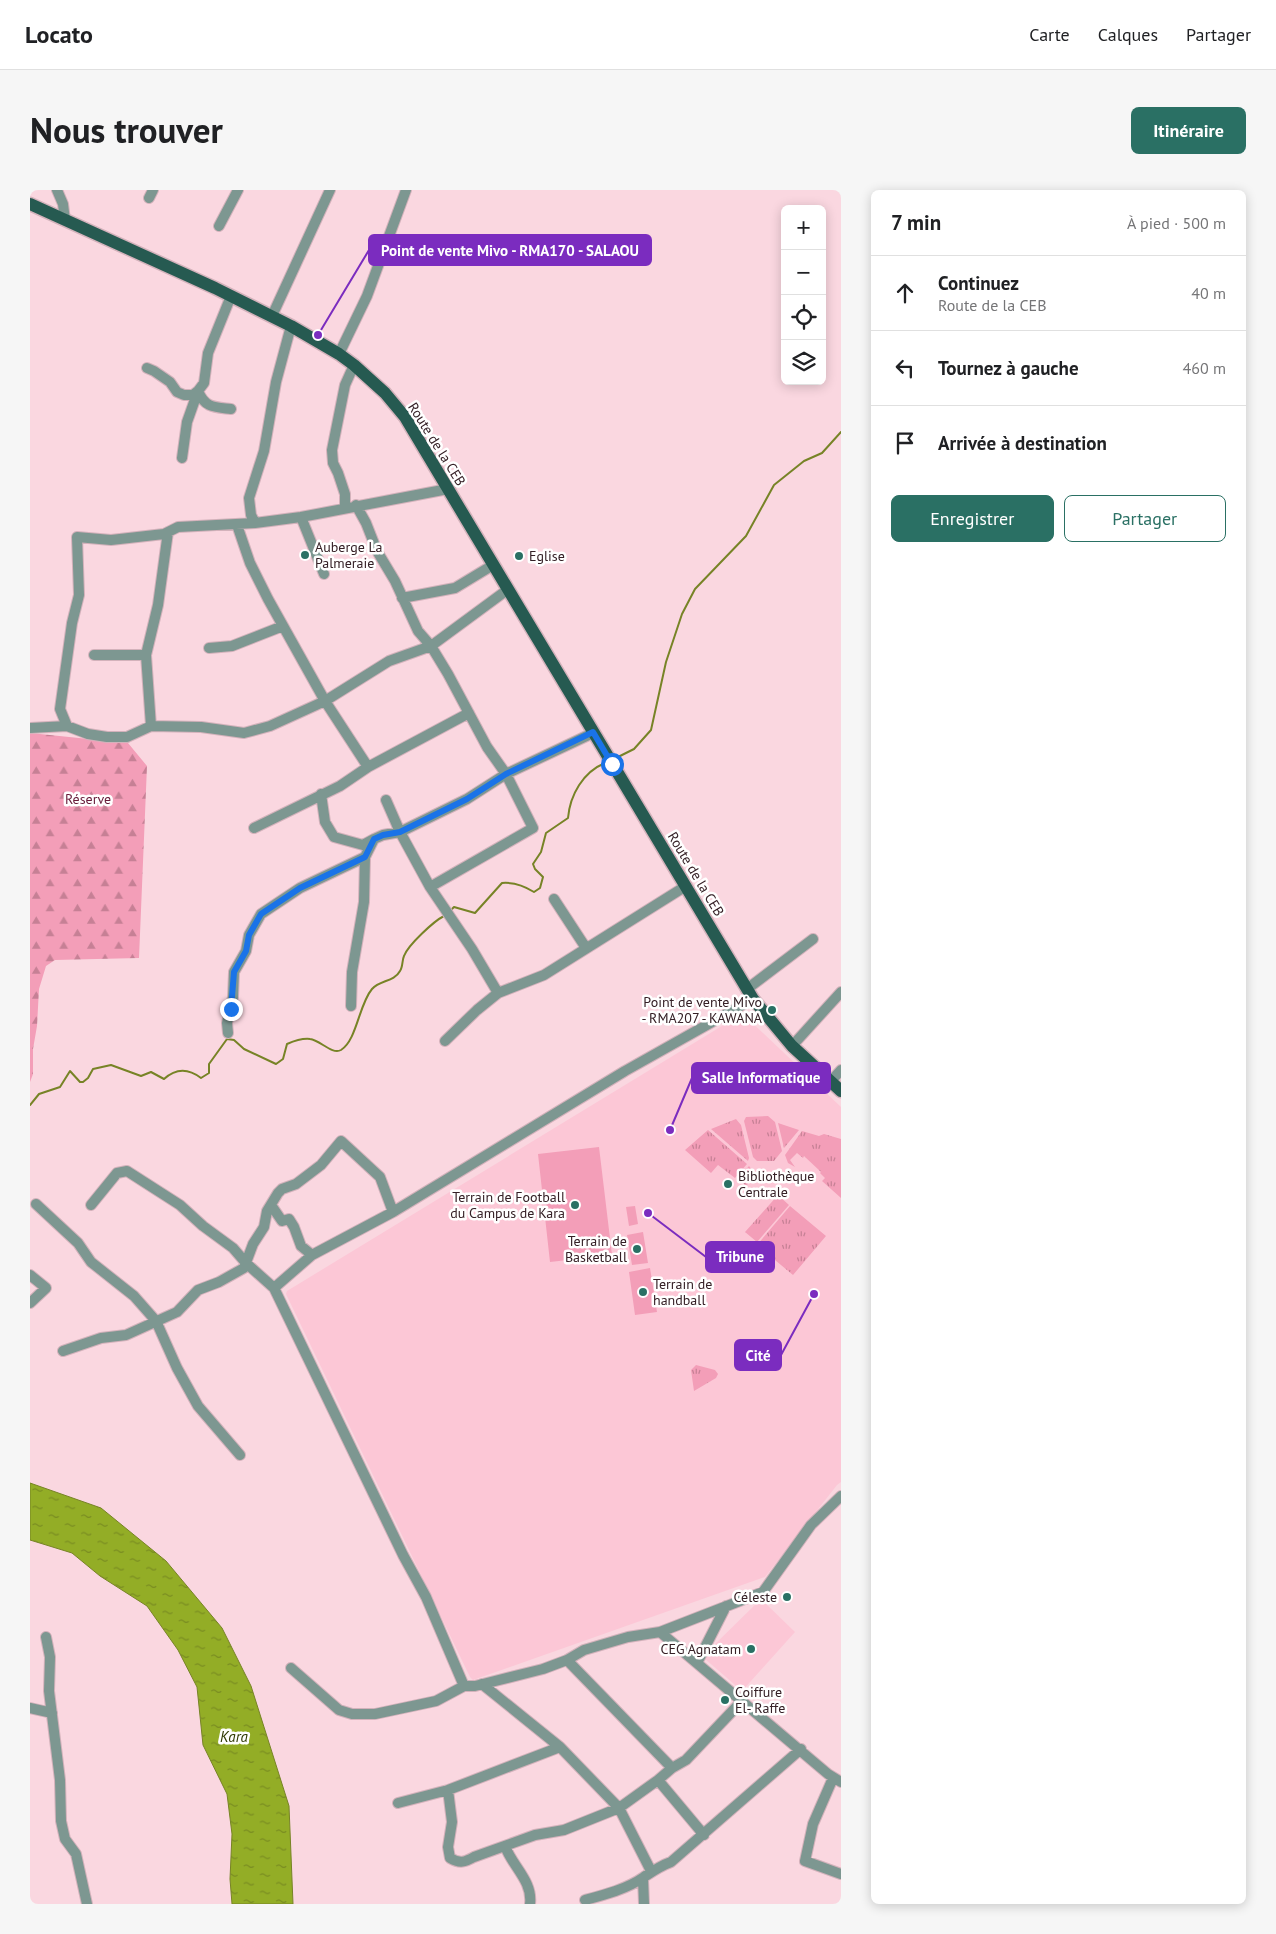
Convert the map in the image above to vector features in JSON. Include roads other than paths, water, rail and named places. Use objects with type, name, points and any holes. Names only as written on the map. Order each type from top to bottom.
[{"type":"main road","name":"Route de la CEB","points":[[30,204],[231,296],[291,326],[339,354],[385,393],[405,416],[507,590],[514,598],[750,994],[792,1046],[841,1091]]},
{"type":"street","points":[[57,190],[63,204],[65,220]]},
{"type":"street","points":[[219,226],[238,190]]},
{"type":"street","points":[[272,316],[330,190]]},
{"type":"street","points":[[339,354],[367,296],[406,190]]},
{"type":"street","points":[[182,458],[186,422],[198,391],[204,383],[208,353],[231,296]]},
{"type":"street","points":[[255,523],[249,498],[264,451],[276,382],[291,326]]},
{"type":"street","points":[[344,507],[345,494],[338,473],[332,463],[332,450],[345,385],[354,365]]},
{"type":"street","points":[[147,368],[170,382],[177,392],[193,394],[198,391]]},
{"type":"street","points":[[198,391],[202,402],[231,409]]},
{"type":"street","points":[[67,726],[60,709],[72,623],[79,595],[77,537],[111,540],[168,532],[178,527],[255,523],[300,517],[344,507],[448,489]]},
{"type":"street","points":[[356,505],[366,522],[377,552],[395,581],[418,630],[431,646],[487,747],[506,774],[533,828],[430,887]]},
{"type":"street","points":[[300,517],[324,574]]},
{"type":"street","points":[[237,525],[250,563],[283,626],[325,701],[368,766]]},
{"type":"street","points":[[151,726],[146,655],[158,605],[168,532]]},
{"type":"street","points":[[402,598],[455,588],[493,565]]},
{"type":"street","points":[[30,728],[67,726],[88,734],[114,738],[127,737],[151,726],[201,727],[244,732],[270,726],[325,701],[389,661],[431,646],[507,590]]},
{"type":"street","points":[[209,648],[232,646],[283,626]]},
{"type":"street","points":[[94,655],[146,655]]},
{"type":"street","points":[[254,828],[340,786],[368,766],[469,713]]},
{"type":"street","points":[[321,794],[325,822],[334,837],[362,845],[383,835],[400,832],[467,799],[506,774],[593,732]]},
{"type":"street","points":[[386,800],[400,832],[430,887],[472,949],[498,993]]},
{"type":"street","points":[[351,1006],[352,972],[364,902],[365,857],[374,839]]},
{"type":"street","points":[[228,1033],[227,1022],[231,1009],[234,972],[246,951],[249,935],[261,914],[300,888],[365,857]]},
{"type":"street","points":[[445,1041],[498,993],[544,975],[686,886]]},
{"type":"street","points":[[554,899],[586,948]]},
{"type":"street","points":[[274,1288],[312,1255],[393,1212],[750,994],[813,939]]},
{"type":"street","points":[[792,1046],[841,992]]},
{"type":"street","points":[[831,1081],[841,1070]]},
{"type":"street","points":[[63,1351],[101,1338],[126,1335],[177,1312],[198,1290],[244,1268],[253,1244],[264,1227],[267,1210],[282,1189],[296,1184],[321,1165],[340,1141],[380,1177],[393,1212]]},
{"type":"street","points":[[91,1205],[117,1173],[127,1171],[180,1205],[202,1226],[233,1248],[246,1263],[274,1288],[403,1556],[426,1597],[464,1686]]},
{"type":"street","points":[[36,1204],[78,1243],[91,1262],[134,1296],[156,1321],[177,1368],[198,1406],[240,1455]]},
{"type":"street","points":[[271,1205],[282,1220],[289,1219],[301,1246],[312,1255]]},
{"type":"street","points":[[30,1275],[46,1288],[30,1303]]},
{"type":"street","points":[[291,1668],[339,1710],[352,1714],[375,1714],[436,1701],[464,1686],[475,1686],[543,1669],[567,1660],[584,1650],[628,1637],[660,1632],[763,1592],[811,1525],[841,1496]]},
{"type":"street","points":[[697,1663],[726,1606]]},
{"type":"street","points":[[660,1632],[741,1702],[832,1776],[812,1824],[805,1861],[841,1874]]},
{"type":"street","points":[[46,1637],[50,1656],[49,1691],[60,1780],[61,1821],[65,1839],[76,1854],[87,1904]]},
{"type":"street","points":[[567,1660],[672,1768]]},
{"type":"street","points":[[482,1684],[560,1747],[619,1808],[647,1874],[644,1904]]},
{"type":"street","points":[[448,1790],[452,1822],[448,1847],[450,1858],[457,1862],[465,1862],[535,1835],[564,1830],[619,1808],[672,1768],[686,1760],[741,1702]]},
{"type":"street","points":[[30,1708],[52,1713]]},
{"type":"street","points":[[398,1803],[448,1790],[560,1747]]},
{"type":"street","points":[[585,1900],[607,1894],[671,1862],[801,1749]]},
{"type":"street","points":[[658,1780],[704,1835]]},
{"type":"street","points":[[506,1846],[509,1856],[529,1888],[530,1904]]},
{"type":"water","name":"Kara","points":[[30,1483],[101,1508],[166,1561],[222,1628],[251,1686],[289,1806],[293,1904],[232,1904],[230,1879],[232,1834],[227,1794],[203,1745],[197,1687],[178,1650],[147,1606],[100,1576],[72,1553],[30,1540]]},
{"type":"waterway","points":[[614,759],[634,749],[651,730],[666,662],[682,614],[695,589],[746,536],[774,485],[804,461],[822,453],[841,432]]},
{"type":"waterway","points":[[450,911],[454,907],[475,913],[502,883],[518,884],[534,892],[540,888],[543,877],[533,864],[541,852],[546,833],[568,818],[569,809],[579,785],[590,772],[605,763]]},
{"type":"waterway","points":[[30,1105],[39,1094],[60,1087],[70,1071],[80,1082],[88,1078],[93,1069],[111,1065],[141,1076],[151,1072],[164,1079],[178,1071],[187,1071],[201,1078],[209,1073],[209,1064],[227,1039],[234,1040],[244,1049],[276,1064],[283,1059],[287,1044],[301,1039],[314,1040],[334,1051],[341,1050],[351,1038],[364,1003],[372,989],[397,975],[402,968],[406,951],[428,928],[444,916]]},
{"type":"place","name":"Point de vente Mivo - RMA170 - SALAOU","points":[[318,335]]},
{"type":"place","name":"Auberge La Palmeraie","points":[[305,555]]},
{"type":"place","name":"Eglise","points":[[519,556]]},
{"type":"place","name":"Point de vente Mivo - RMA207 - KAWANA","points":[[772,1010]]},
{"type":"place","name":"Salle Informatique","points":[[670,1130]]},
{"type":"place","name":"Bibliothèque Centrale","points":[[728,1184]]},
{"type":"place","name":"Terrain de Football du Campus de Kara","points":[[575,1205]]},
{"type":"place","name":"Tribune","points":[[648,1213]]},
{"type":"place","name":"Terrain de Basketball","points":[[637,1249]]},
{"type":"place","name":"Terrain de handball","points":[[643,1292]]},
{"type":"place","name":"Cité","points":[[814,1294]]},
{"type":"place","name":"Céleste","points":[[787,1597]]},
{"type":"place","name":"CEG Agnatam","points":[[751,1649]]},
{"type":"place","name":"Coiffure El- Raffe","points":[[725,1700]]},
{"type":"park label","name":"Réserve","points":[[88,799]]}]
